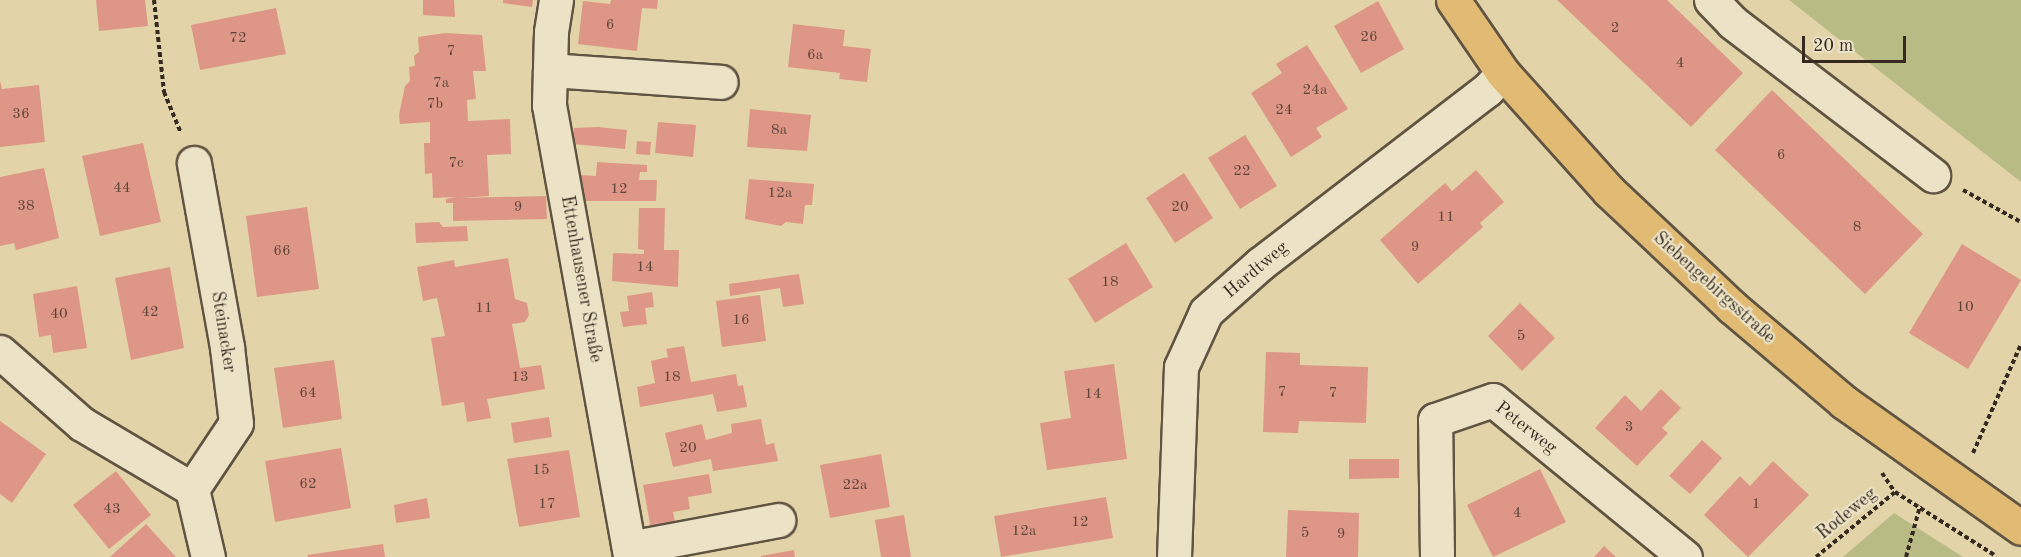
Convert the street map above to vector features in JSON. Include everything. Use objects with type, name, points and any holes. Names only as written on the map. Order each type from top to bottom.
[{"type":"main road","name":"Siebengebirgsstraße","points":[[1453,0],[1503,73],[1609,191],[1732,307],[1844,402],[2021,528]]},
{"type":"street","name":"Ettenhausener Straße","points":[[555,0],[549,105],[629,552]]},
{"type":"street","points":[[1711,0],[1732,22],[1933,174]]},
{"type":"street","points":[[550,70],[721,82]]},
{"type":"street","name":"Hardtweg","points":[[1174,557],[1181,367],[1206,312],[1260,264],[1487,90],[1503,73]]},
{"type":"street","name":"Steinacker","points":[[192,489],[236,423],[227,347],[194,163]]},
{"type":"street","points":[[0,352],[82,424],[192,489],[208,557]]},
{"type":"street","name":"Peterweg","points":[[1437,557],[1435,420],[1493,400],[1685,557]]},
{"type":"street","points":[[629,552],[778,520]]},
{"type":"path","points":[[154,0],[164,92],[194,163]]},
{"type":"path","points":[[1933,174],[2021,222]]},
{"type":"path","points":[[1968,463],[2021,344]]},
{"type":"path","name":"Rodeweg","points":[[1816,557],[1895,492]]},
{"type":"path","points":[[1906,557],[1920,506]]},
{"type":"green space","points":[[1789,0],[2021,0],[2021,182]]},
{"type":"green space","points":[[1894,513],[1963,557],[1843,557]]},
{"type":"building","points":[[96,0],[145,0],[148,26],[99,31]]},
{"type":"building","points":[[423,0],[454,0],[455,17],[423,15]]},
{"type":"building","points":[[503,0],[533,0],[532,7],[503,3]]},
{"type":"building","points":[[611,0],[658,0],[657,9],[642,8],[637,51],[578,44],[583,1],[610,4]]},
{"type":"building","points":[[1557,0],[1667,0],[1743,73],[1691,127]]},
{"type":"building","points":[[1378,1],[1404,49],[1361,73],[1334,26]]},
{"type":"building","points":[[276,8],[286,54],[200,70],[191,25]]},
{"type":"building","points":[[793,24],[845,30],[843,46],[871,49],[867,82],[839,79],[840,73],[788,67]]},
{"type":"building","points":[[445,33],[482,35],[486,71],[473,71],[476,99],[467,100],[468,121],[510,119],[511,154],[487,155],[489,196],[460,198],[546,196],[547,219],[453,221],[453,203],[446,203],[446,199],[456,197],[433,198],[432,173],[425,174],[424,143],[430,143],[430,122],[400,124],[399,115],[405,86],[410,81],[409,67],[415,66],[414,56],[419,52],[418,37]]},
{"type":"building","points":[[1307,45],[1348,109],[1316,128],[1322,137],[1291,157],[1251,93],[1282,73],[1276,64]]},
{"type":"building","points":[[0,81],[2,89],[39,85],[45,142],[0,147]]},
{"type":"building","points":[[1772,90],[1923,234],[1865,294],[1715,150]]},
{"type":"building","points":[[750,109],[811,115],[807,151],[747,147]]},
{"type":"building","points":[[658,122],[696,125],[693,157],[655,153]]},
{"type":"building","points":[[598,127],[627,130],[625,149],[573,144],[574,128]]},
{"type":"building","points":[[1245,135],[1277,186],[1240,209],[1208,158]]},
{"type":"building","points":[[637,141],[651,142],[650,155],[636,154]]},
{"type":"building","points":[[143,143],[161,222],[100,236],[82,156]]},
{"type":"building","points":[[597,162],[647,165],[647,172],[640,172],[639,180],[657,180],[656,201],[580,201],[581,175],[596,176]]},
{"type":"building","points":[[44,168],[59,238],[16,250],[14,243],[0,246],[0,177]]},
{"type":"building","points":[[1476,170],[1504,202],[1480,223],[1483,227],[1418,284],[1380,240],[1445,183],[1452,191]]},
{"type":"building","points":[[1184,173],[1213,218],[1175,243],[1146,198]]},
{"type":"building","points":[[749,179],[814,184],[812,205],[805,205],[803,224],[786,222],[781,226],[745,219]]},
{"type":"building","points":[[307,207],[319,289],[257,297],[246,216]]},
{"type":"building","points":[[639,208],[665,208],[664,250],[679,250],[678,287],[612,281],[613,253],[644,254],[644,250],[638,249]]},
{"type":"building","points":[[439,222],[443,227],[467,226],[468,241],[416,243],[415,223]]},
{"type":"building","points":[[1126,243],[1153,287],[1095,323],[1068,279]]},
{"type":"building","points":[[1962,244],[2021,280],[1968,369],[1909,333]]},
{"type":"building","points":[[508,258],[515,299],[527,303],[529,315],[525,322],[512,324],[520,368],[541,365],[545,389],[487,399],[491,418],[467,422],[464,402],[442,406],[431,338],[445,336],[437,298],[423,301],[417,267],[454,260],[455,267]]},
{"type":"building","points":[[170,267],[184,348],[131,360],[115,278]]},
{"type":"building","points":[[799,274],[804,304],[783,307],[780,288],[730,296],[729,284]]},
{"type":"building","points":[[77,286],[87,348],[53,353],[51,335],[39,337],[33,294]]},
{"type":"building","points":[[652,292],[654,307],[645,308],[647,324],[623,327],[620,312],[629,311],[627,296]]},
{"type":"building","points":[[760,295],[766,341],[722,347],[716,301]]},
{"type":"building","points":[[1520,303],[1555,338],[1522,371],[1488,336]]},
{"type":"building","points":[[684,346],[691,382],[736,374],[738,386],[743,385],[747,407],[717,412],[713,394],[640,407],[637,387],[655,383],[651,361],[668,357],[666,349]]},
{"type":"building","points":[[1266,352],[1300,353],[1300,365],[1368,367],[1366,423],[1299,421],[1298,433],[1263,432]]},
{"type":"building","points":[[334,360],[342,419],[283,428],[274,368]]},
{"type":"building","points":[[1114,364],[1127,459],[1047,470],[1040,423],[1071,418],[1064,371]]},
{"type":"building","points":[[1661,389],[1681,408],[1662,428],[1668,433],[1637,466],[1595,428],[1625,395],[1641,411]]},
{"type":"building","points":[[549,417],[552,437],[514,443],[511,423]]},
{"type":"building","points":[[761,419],[766,445],[774,443],[778,461],[713,471],[711,459],[673,467],[665,433],[702,424],[706,440],[732,433],[731,424]]},
{"type":"building","points":[[0,421],[46,454],[12,503],[0,494]]},
{"type":"building","points":[[1702,440],[1722,458],[1690,494],[1669,476]]},
{"type":"building","points":[[341,448],[351,508],[275,522],[265,461]]},
{"type":"building","points":[[569,450],[580,517],[519,527],[507,459]]},
{"type":"building","points":[[881,454],[890,507],[830,518],[820,465]]},
{"type":"building","points":[[1349,459],[1399,459],[1399,478],[1349,479]]},
{"type":"building","points":[[1773,461],[1809,495],[1748,557],[1704,515],[1740,476],[1750,486]]},
{"type":"building","points":[[1540,469],[1566,522],[1493,557],[1467,505]]},
{"type":"building","points":[[116,471],[151,515],[109,549],[73,505]]},
{"type":"building","points":[[709,474],[712,493],[688,497],[690,509],[673,512],[677,531],[652,535],[643,485]]},
{"type":"building","points":[[1106,497],[1113,538],[1001,557],[994,516]]},
{"type":"building","points":[[427,498],[430,518],[396,523],[394,505]]},
{"type":"building","points":[[1288,510],[1359,513],[1358,557],[1286,557]]},
{"type":"building","points":[[904,515],[911,557],[881,557],[875,520]]},
{"type":"building","points":[[146,524],[176,557],[110,557]]},
{"type":"building","points":[[383,544],[385,557],[308,557],[307,555]]},
{"type":"building","points":[[1604,546],[1616,557],[1594,557]]},
{"type":"building","points":[[794,550],[795,557],[761,557],[761,556]]}]
